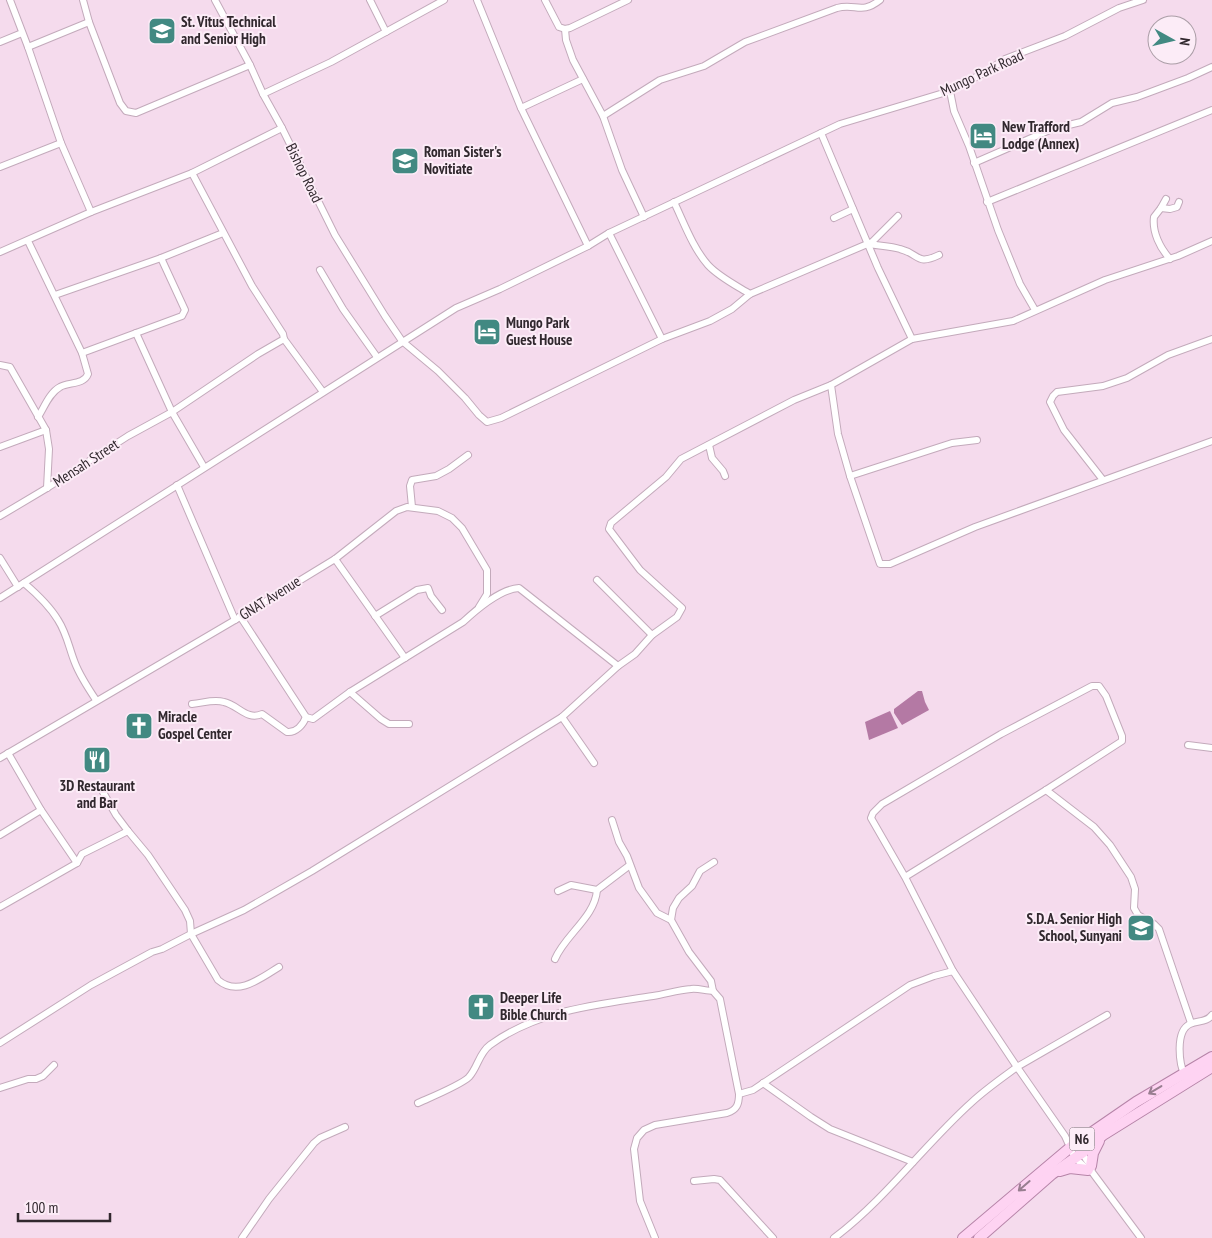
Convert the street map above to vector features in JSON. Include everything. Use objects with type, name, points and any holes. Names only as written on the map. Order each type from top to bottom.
[{"type":"main road","name":"N6","points":[[979,1238],[1052,1174],[1102,1135],[1198,1070],[1212,1057]]},
{"type":"main road","name":"N6","points":[[1198,1070],[1212,1067]]},
{"type":"main road","name":"N6","points":[[963,1238],[1073,1146],[1136,1102],[1185,1078]]},
{"type":"main road","points":[[1052,1174],[1070,1168],[1090,1169],[1093,1153],[1102,1135]]},
{"type":"street","points":[[10,0],[28,46],[61,143],[91,212]]},
{"type":"street","points":[[83,0],[89,22],[120,103],[126,111],[136,113],[250,65]]},
{"type":"street","name":"Bishop Road","points":[[216,0],[335,235],[402,341],[438,371],[487,422],[501,418],[662,339]]},
{"type":"street","points":[[370,0],[386,32]]},
{"type":"street","points":[[263,94],[331,62],[444,0]]},
{"type":"street","points":[[477,0],[521,108],[588,246]]},
{"type":"street","points":[[545,0],[559,27],[564,29],[570,28],[628,0]]},
{"type":"street","points":[[603,116],[660,80],[704,66],[746,42],[837,8],[847,6],[857,9],[867,8],[880,0]]},
{"type":"street","name":"Mungo Park Road","points":[[0,598],[456,308],[500,289],[588,246],[609,233],[784,149],[840,124],[950,91],[1005,59],[1065,36],[1131,2],[1143,0]]},
{"type":"street","points":[[28,46],[89,22]]},
{"type":"street","points":[[564,29],[573,60],[603,116],[622,170],[644,217]]},
{"type":"street","points":[[0,42],[22,33]]},
{"type":"street","points":[[974,163],[1052,129],[1081,122],[1112,104],[1137,97],[1212,67]]},
{"type":"street","points":[[521,108],[583,79]]},
{"type":"street","points":[[950,91],[954,111],[969,146],[987,202],[1020,284],[1035,310]]},
{"type":"street","points":[[987,202],[1212,110]]},
{"type":"street","points":[[0,252],[91,212],[192,173],[282,128]]},
{"type":"street","points":[[821,133],[868,244],[912,339]]},
{"type":"street","points":[[0,167],[61,143]]},
{"type":"street","points":[[192,173],[252,286],[283,334],[284,339],[323,392]]},
{"type":"street","points":[[1166,199],[1154,217],[1155,232],[1162,251],[1170,259]]},
{"type":"street","points":[[674,202],[706,264],[750,294]]},
{"type":"street","points":[[1161,208],[1170,209],[1177,207],[1179,202]]},
{"type":"street","points":[[834,218],[853,209]]},
{"type":"street","points":[[609,233],[662,339],[717,317],[732,309],[750,294],[872,242],[898,216]]},
{"type":"street","points":[[55,295],[161,258],[223,233]]},
{"type":"street","points":[[28,241],[82,353],[88,377],[79,382],[60,387],[55,391],[38,417]]},
{"type":"street","points":[[0,1043],[91,985],[152,952],[244,910],[312,871],[562,717],[618,666],[635,654],[652,635],[677,617],[682,608],[640,570],[609,529],[611,523],[666,477],[681,459],[794,400],[831,385],[912,339],[1013,321],[1105,280],[1170,259],[1212,241]]},
{"type":"street","points":[[868,244],[901,249],[922,260],[940,255]]},
{"type":"street","points":[[82,353],[184,314],[185,310],[161,258]]},
{"type":"street","points":[[320,270],[343,308],[377,357]]},
{"type":"street","points":[[136,333],[172,412],[204,467]]},
{"type":"street","name":"Mensah Street","points":[[0,516],[128,436],[172,412],[258,354],[284,339]]},
{"type":"street","points":[[1102,480],[1064,430],[1050,402],[1052,396],[1057,392],[1103,386],[1127,378],[1168,355],[1212,339]]},
{"type":"street","points":[[0,365],[10,367],[46,430],[49,449],[47,488]]},
{"type":"street","points":[[831,385],[838,434],[880,564],[890,564],[975,527],[1212,441]]},
{"type":"street","points":[[0,447],[46,430]]},
{"type":"street","points":[[850,476],[952,443],[977,440]]},
{"type":"street","points":[[710,445],[712,458],[725,476]]},
{"type":"street","points":[[468,455],[436,476],[412,480],[410,486],[412,507],[438,511],[452,518],[462,528],[487,570],[487,594],[479,607]]},
{"type":"street","points":[[177,485],[237,618],[306,717],[313,719],[350,692],[463,622],[479,607],[511,589],[519,588],[618,666]]},
{"type":"street","name":"GNAT Avenue","points":[[0,758],[335,559],[396,512],[412,507]]},
{"type":"street","points":[[0,558],[18,586]]},
{"type":"street","points":[[335,559],[405,658]]},
{"type":"street","points":[[597,580],[652,635]]},
{"type":"street","points":[[24,582],[46,603],[58,619],[67,636],[81,677],[96,700]]},
{"type":"street","points":[[375,616],[417,590],[428,588],[431,596],[442,610]]},
{"type":"street","points":[[904,877],[1122,741],[1122,736],[1106,696],[1099,686],[1092,686],[1001,734],[882,804],[873,813],[871,818],[953,971],[1078,1155],[1141,1238]]},
{"type":"street","points":[[350,692],[389,724],[409,724]]},
{"type":"street","points":[[192,704],[211,700],[225,702],[245,714],[256,717],[262,714],[287,732],[292,732],[299,728],[306,717]]},
{"type":"street","points":[[562,717],[594,763]]},
{"type":"street","points":[[1188,745],[1212,748]]},
{"type":"street","points":[[8,753],[41,810],[77,863]]},
{"type":"street","points":[[99,785],[128,831],[148,855],[184,910],[190,920],[191,934],[218,980],[232,987],[250,986],[279,967]]},
{"type":"street","points":[[1046,790],[1094,827],[1110,845],[1131,877],[1135,890],[1134,908],[1138,915],[1159,929],[1191,1024]]},
{"type":"street","points":[[0,835],[41,810]]},
{"type":"street","points":[[612,820],[618,842],[639,888],[657,913],[671,920],[689,952],[711,981],[714,991],[720,999],[739,1094],[738,1105],[731,1112],[655,1125],[644,1130],[637,1138],[634,1149],[640,1202],[655,1238]]},
{"type":"street","points":[[0,907],[77,863],[82,854],[128,831]]},
{"type":"street","points":[[671,920],[673,908],[679,898],[692,886],[700,872],[714,862]]},
{"type":"street","points":[[556,959],[560,949],[569,940],[589,910],[596,898],[597,890],[630,865]]},
{"type":"street","points":[[558,891],[571,885],[597,890]]},
{"type":"street","points":[[739,1094],[753,1090],[910,985],[953,971]]},
{"type":"street","points":[[418,1103],[468,1078],[488,1046],[526,1026],[558,1013],[598,1004],[692,989],[714,991]]},
{"type":"street","points":[[834,1238],[856,1221],[971,1102],[1017,1067],[1107,1015]]},
{"type":"street","points":[[1185,1078],[1180,1045],[1185,1027],[1208,1020],[1212,1015]]},
{"type":"street","points":[[0,1088],[28,1079],[36,1079],[43,1076],[54,1065]]},
{"type":"street","points":[[763,1083],[811,1118],[830,1129],[913,1162]]},
{"type":"street","points":[[242,1238],[269,1199],[314,1143],[345,1126]]},
{"type":"street","points":[[694,1181],[720,1180],[773,1238]]},
{"type":"shaded area","points":[[918,691],[922,691],[929,710],[902,725],[894,713],[894,709]]},
{"type":"shaded area","points":[[890,711],[898,728],[869,740],[865,722]]},
{"type":"place","name":"St. Vitus Technical and Senior High","points":[[162,31]]},
{"type":"place","name":"New Trafford Lodge (Annex)","points":[[983,136]]},
{"type":"place","name":"Roman Sister's Novitiate","points":[[405,161]]},
{"type":"place","name":"Mungo Park Guest House","points":[[487,332]]},
{"type":"place","name":"Miracle Gospel Center","points":[[139,726]]},
{"type":"place","name":"3D Restaurant and Bar","points":[[97,760]]},
{"type":"place","name":"S.D.A. Senior High School, Sunyani","points":[[1141,928]]},
{"type":"place","name":"Deeper Life Bible Church","points":[[481,1007]]}]
